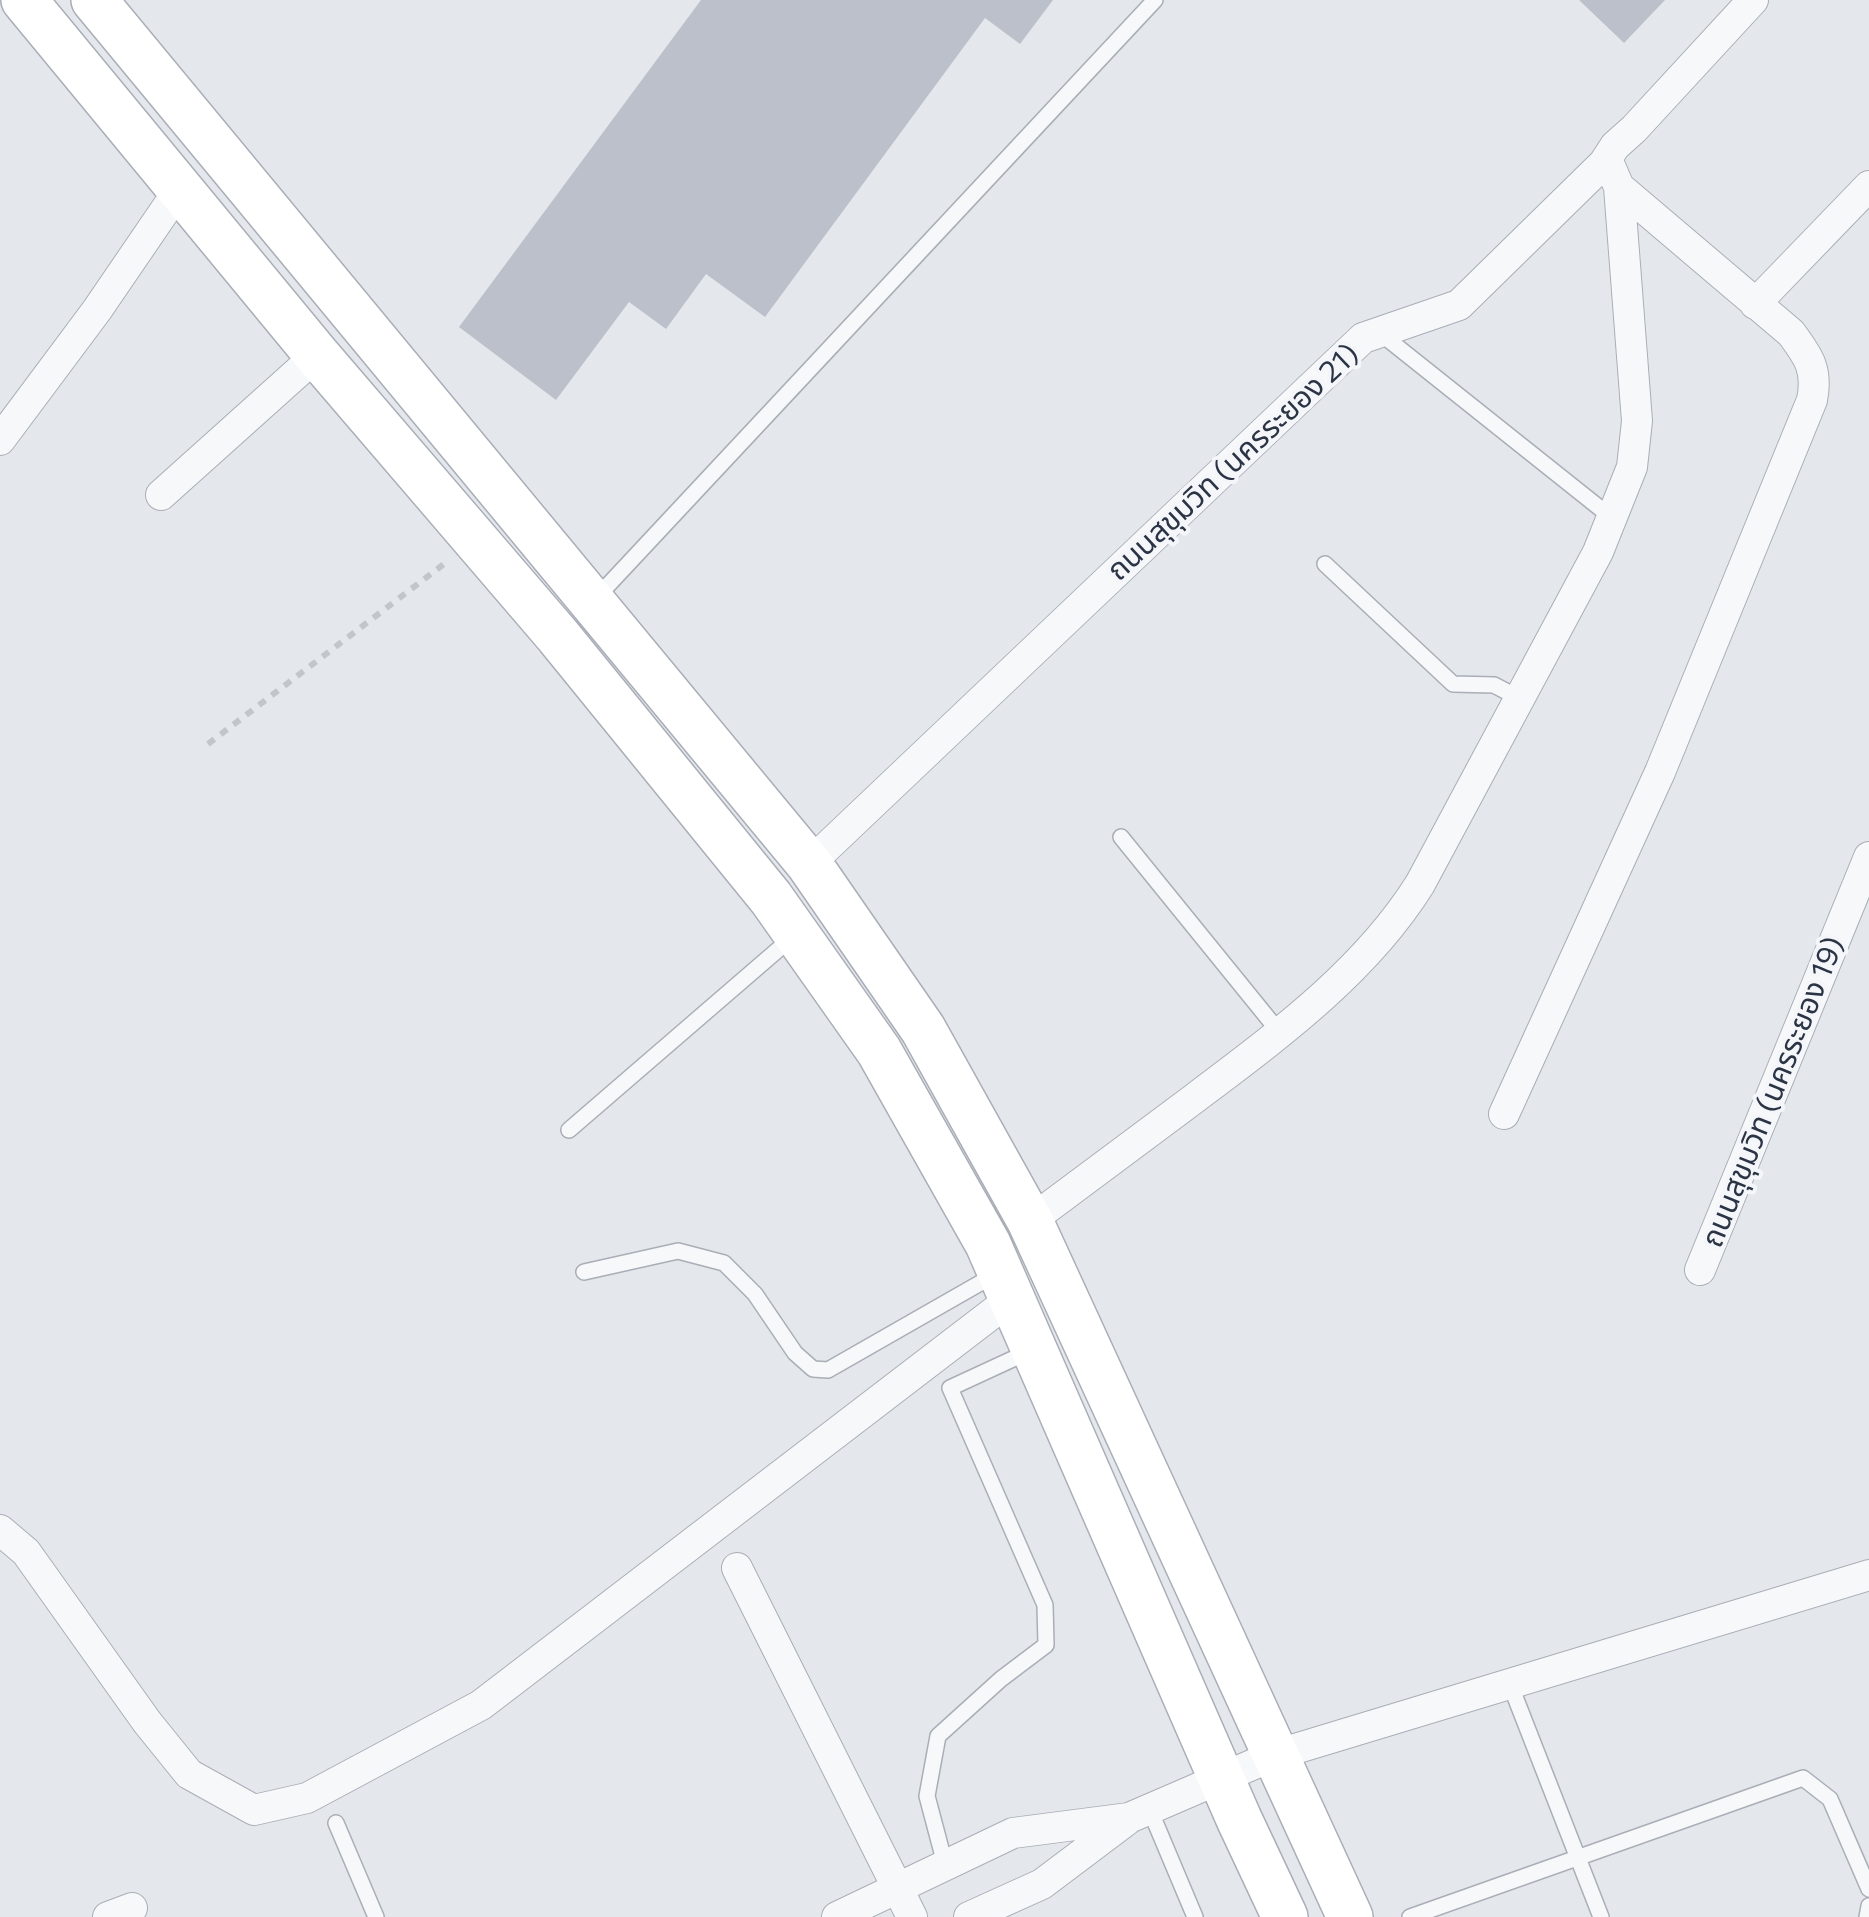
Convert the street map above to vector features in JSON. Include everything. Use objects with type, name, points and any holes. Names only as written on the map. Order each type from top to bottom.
[{"type":"street","points":[[24,0],[317,355],[550,627],[798,932],[879,1051],[988,1244],[1285,1917]]},
{"type":"street","points":[[94,0],[809,864],[923,1029],[1030,1221],[1350,1917]]},
{"type":"street","name":"ถนนสุขุมวิท (นครระยอง 21)","points":[[809,864],[1363,338],[1459,304],[1613,173],[1614,146],[1634,130],[1752,0]]},
{"type":"street","points":[[1504,1114],[1660,772],[1812,400],[1816,378],[1810,358],[1792,333],[1755,304],[1613,173]]},
{"type":"street","points":[[1030,1221],[1280,1033],[1393,925],[1406,906],[1598,552],[1632,467],[1637,421],[1613,173]]},
{"type":"street","points":[[0,440],[86,325],[180,186]]},
{"type":"street","points":[[1755,304],[1869,186]]},
{"type":"street","points":[[161,495],[317,355]]},
{"type":"street","points":[[550,627],[590,596]]},
{"type":"street","name":"ถนนสุขุมวิท (นครระยอง 19)","points":[[1700,1270],[1869,857]]},
{"type":"street","points":[[0,1530],[26,1552],[147,1722],[189,1774],[254,1810],[308,1798],[481,1705],[1005,1286]]},
{"type":"street","points":[[736,1568],[912,1917]]},
{"type":"street","points":[[969,1917],[1042,1884],[1140,1814],[1275,1755],[1869,1575]]},
{"type":"street","points":[[838,1917],[1013,1833],[1140,1814]]},
{"type":"lane","points":[[590,596],[1156,0]]},
{"type":"lane","points":[[1380,332],[1611,517]]},
{"type":"lane","points":[[1326,564],[1453,684],[1481,682],[1519,698]]},
{"type":"lane","points":[[1121,837],[1280,1033]]},
{"type":"lane","points":[[569,1130],[798,932]]},
{"type":"lane","points":[[584,1272],[678,1251],[724,1263],[755,1294],[795,1353],[813,1368],[828,1370],[1005,1286]]},
{"type":"lane","points":[[945,1864],[926,1796],[938,1736],[1046,1645],[1045,1605],[950,1388],[1034,1349]]},
{"type":"lane","points":[[1510,1684],[1601,1917]]},
{"type":"lane","points":[[1410,1917],[1448,1911],[1578,1858],[1804,1778],[1830,1799],[1869,1889]]},
{"type":"lane","points":[[1140,1814],[1196,1917]]},
{"type":"lane","points":[[336,1823],[376,1917]]},
{"type":"lane","points":[[1867,1917],[1869,1906]]},
{"type":"path","points":[[208,744],[476,538]]},
{"type":"building","points":[[701,0],[1053,0],[1020,44],[985,18],[765,317],[706,274],[666,329],[629,302],[556,400],[459,327]]},
{"type":"building","points":[[1579,0],[1665,0],[1624,43]]}]
